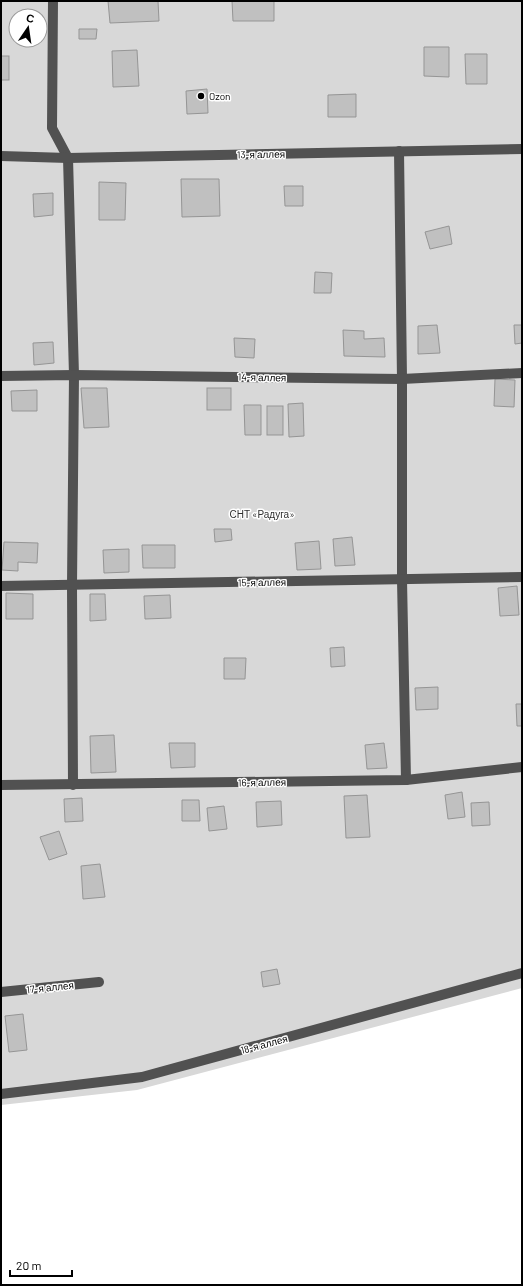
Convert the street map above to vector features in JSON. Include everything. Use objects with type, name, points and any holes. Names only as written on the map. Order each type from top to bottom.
[{"type":"street","points":[[53,1],[52,128],[68,158],[74,375],[72,586],[73,785]]},
{"type":"street","name":"13-я аллея","points":[[1,156],[68,158],[522,149]]},
{"type":"street","points":[[400,151],[402,580],[406,780]]},
{"type":"street","name":"14-я аллея","points":[[1,376],[74,375],[402,379],[522,373]]},
{"type":"street","name":"15-я аллея","points":[[1,586],[72,586],[522,577]]},
{"type":"street","name":"16-я аллея","points":[[1,785],[406,780],[522,767]]},
{"type":"street","name":"18-я аллея","points":[[1,1094],[142,1077],[522,973]]},
{"type":"street","name":"17-я аллея","points":[[1,992],[99,982]]},
{"type":"green space","name":"СНТ «Радуга»","points":[[1,1],[522,1],[522,988],[137,1090],[1,1105]]},
{"type":"building","points":[[108,1],[158,1],[159,21],[110,23]]},
{"type":"building","points":[[232,1],[274,1],[274,21],[233,21]]},
{"type":"building","points":[[79,29],[97,29],[96,39],[79,39]]},
{"type":"building","points":[[424,47],[449,47],[449,77],[424,76]]},
{"type":"building","points":[[137,50],[139,86],[113,87],[112,51]]},
{"type":"building","points":[[465,54],[487,54],[487,84],[466,84]]},
{"type":"building","points":[[1,56],[9,56],[9,80],[1,80]]},
{"type":"building","points":[[207,89],[208,113],[187,114],[186,91]]},
{"type":"building","points":[[356,94],[356,117],[328,117],[328,95]]},
{"type":"building","points":[[181,179],[219,179],[220,216],[182,217]]},
{"type":"building","points":[[99,182],[126,183],[125,220],[99,220]]},
{"type":"building","points":[[284,186],[303,186],[303,206],[285,206]]},
{"type":"building","points":[[53,193],[53,215],[34,217],[33,194]]},
{"type":"building","points":[[449,226],[452,244],[430,249],[425,232]]},
{"type":"building","points":[[315,272],[332,273],[331,293],[314,293]]},
{"type":"building","points":[[437,325],[440,353],[418,354],[418,326]]},
{"type":"building","points":[[514,325],[522,325],[522,343],[515,344]]},
{"type":"building","points":[[343,330],[364,331],[364,339],[384,338],[385,357],[344,356]]},
{"type":"building","points":[[234,338],[255,339],[254,358],[235,357]]},
{"type":"building","points":[[53,342],[54,363],[34,365],[33,343]]},
{"type":"building","points":[[495,379],[515,380],[514,407],[494,406]]},
{"type":"building","points":[[81,388],[107,388],[109,427],[84,428]]},
{"type":"building","points":[[207,388],[231,388],[231,410],[207,410]]},
{"type":"building","points":[[37,390],[37,411],[12,411],[11,391]]},
{"type":"building","points":[[303,403],[304,436],[289,437],[288,404]]},
{"type":"building","points":[[244,405],[261,405],[261,435],[245,435]]},
{"type":"building","points":[[267,406],[283,406],[283,435],[267,435]]},
{"type":"building","points":[[214,529],[231,529],[232,540],[215,542]]},
{"type":"building","points":[[352,537],[355,565],[335,566],[333,539]]},
{"type":"building","points":[[319,541],[321,569],[297,570],[295,543]]},
{"type":"building","points":[[4,542],[38,543],[37,563],[18,562],[18,571],[2,570]]},
{"type":"building","points":[[142,545],[175,545],[175,568],[143,568]]},
{"type":"building","points":[[129,549],[129,572],[104,573],[103,550]]},
{"type":"building","points":[[517,586],[519,615],[500,616],[498,588]]},
{"type":"building","points":[[6,593],[33,594],[33,619],[6,619]]},
{"type":"building","points":[[90,594],[105,594],[106,620],[90,621]]},
{"type":"building","points":[[170,595],[171,618],[145,619],[144,596]]},
{"type":"building","points":[[344,647],[345,666],[331,667],[330,648]]},
{"type":"building","points":[[224,658],[246,658],[245,679],[224,679]]},
{"type":"building","points":[[438,687],[438,709],[416,710],[415,688]]},
{"type":"building","points":[[516,704],[522,704],[522,726],[517,726]]},
{"type":"building","points":[[114,735],[116,772],[91,773],[90,736]]},
{"type":"building","points":[[169,743],[195,743],[195,767],[171,768]]},
{"type":"building","points":[[384,743],[387,768],[367,769],[365,745]]},
{"type":"building","points":[[462,792],[465,817],[448,819],[445,795]]},
{"type":"building","points":[[367,795],[370,837],[346,838],[344,796]]},
{"type":"building","points":[[82,798],[83,821],[65,822],[64,799]]},
{"type":"building","points":[[182,800],[199,800],[200,821],[182,821]]},
{"type":"building","points":[[281,801],[282,825],[257,827],[256,802]]},
{"type":"building","points":[[489,802],[490,825],[472,826],[471,803]]},
{"type":"building","points":[[224,806],[227,829],[209,831],[207,808]]},
{"type":"building","points":[[59,831],[67,854],[49,860],[40,837]]},
{"type":"building","points":[[100,864],[105,897],[83,899],[81,866]]},
{"type":"building","points":[[277,969],[280,984],[263,987],[261,972]]},
{"type":"building","points":[[23,1014],[27,1050],[9,1052],[5,1016]]},
{"type":"place","name":"Ozon","points":[[201,96]]}]
